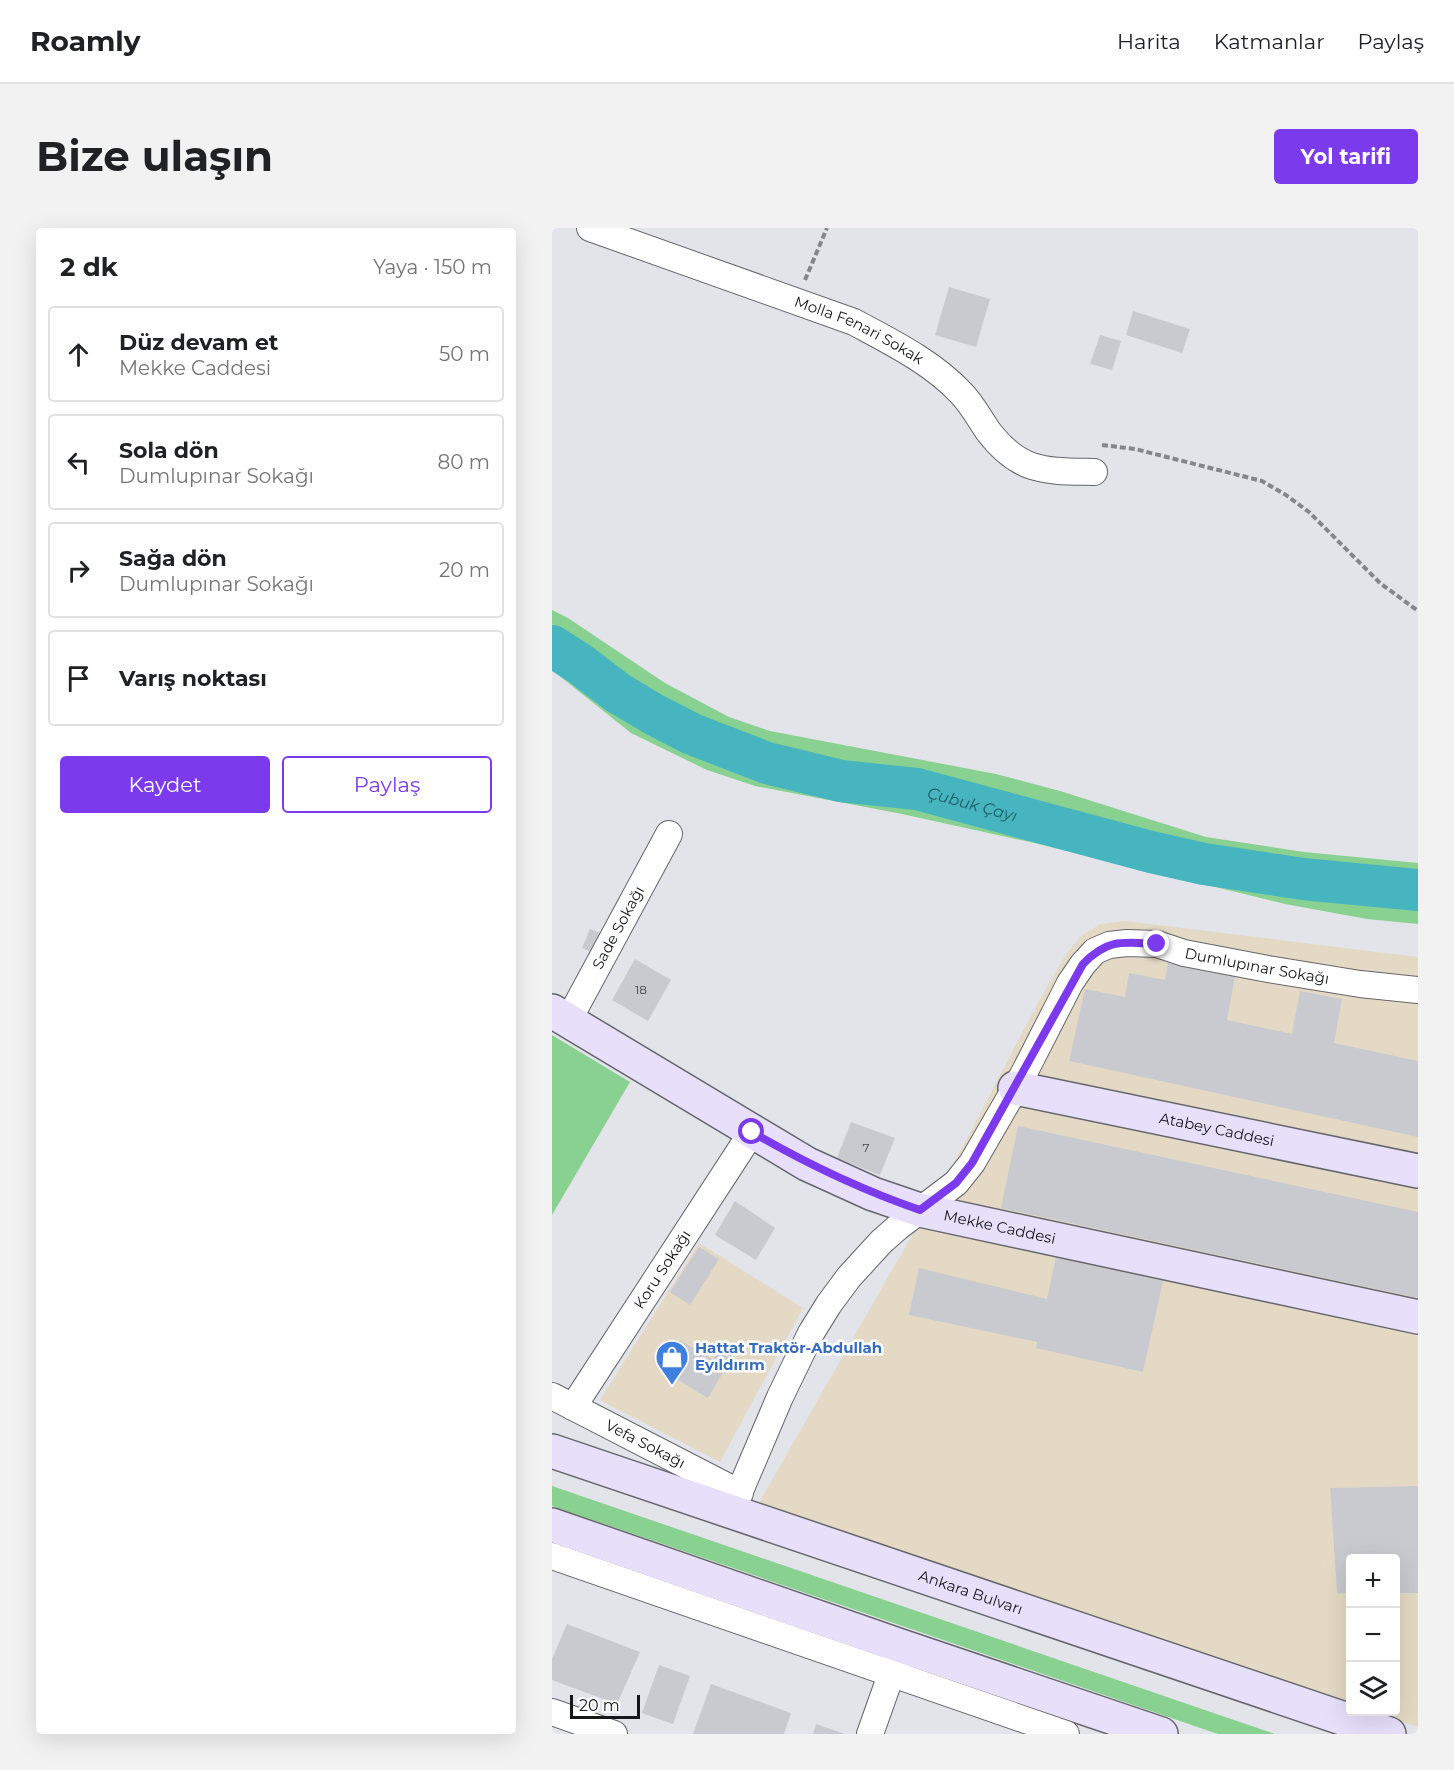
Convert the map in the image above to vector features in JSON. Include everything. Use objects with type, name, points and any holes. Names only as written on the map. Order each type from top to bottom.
[{"type":"main road","name":"Mekke Caddesi","points":[[560,1016],[817,1169],[873,1194],[920,1210],[1418,1317]]},
{"type":"main road","name":"Atabey Caddesi","points":[[1015,1088],[1418,1171]]},
{"type":"main road","name":"Ankara Bulvarı","points":[[552,1451],[735,1502],[1389,1734]]},
{"type":"main road","points":[[552,1525],[896,1660],[1028,1716],[1161,1734]]},
{"type":"street","name":"Molla Fenari Sokak","points":[[590,228],[854,322],[894,344],[935,371],[961,393],[1004,450],[1025,465],[1050,471],[1094,472]]},
{"type":"street","name":"Sade Sokağı","points":[[560,1016],[669,834]]},
{"type":"street","name":"Dumlupınar Sokağı","points":[[735,1502],[780,1397],[811,1333],[829,1304],[872,1251],[897,1227],[956,1183],[972,1163],[1015,1088],[1070,983],[1095,951],[1109,945],[1157,944],[1184,953],[1268,969],[1360,984],[1418,990]]},
{"type":"street","name":"Koru Sokağı","points":[[563,1401],[752,1132]]},
{"type":"street","name":"Vefa Sokağı","points":[[563,1401],[735,1502]]},
{"type":"street","points":[[552,1556],[896,1660],[870,1734]]},
{"type":"street","points":[[552,1712],[614,1734]]},
{"type":"street","points":[[1028,1716],[1066,1734]]},
{"type":"path","points":[[797,300],[827,228]]},
{"type":"path","points":[[1102,445],[1134,449],[1262,481],[1286,495],[1308,512],[1380,583],[1418,611]]},
{"type":"shaded area","points":[[1125,921],[1418,957],[1418,1727],[1384,1716],[1400,1716],[1400,1554],[1346,1554],[1346,1703],[756,1508],[962,1148],[1040,999],[1067,953],[1081,936],[1101,924]]},
{"type":"shaded area","points":[[699,1243],[803,1308],[720,1462],[600,1400]]},
{"type":"green space","points":[[552,610],[568,618],[665,683],[729,717],[770,731],[996,774],[1060,791],[1206,837],[1304,852],[1418,863],[1418,924],[1367,919],[1285,904],[1030,842],[902,814],[755,786],[707,770],[631,733],[552,670]]},
{"type":"green space","points":[[552,1035],[630,1082],[552,1215]]},
{"type":"green space","points":[[552,1486],[1275,1734],[1218,1734],[552,1506]]},
{"type":"building","points":[[949,287],[990,299],[976,347],[935,335]]},
{"type":"building","points":[[1133,311],[1190,329],[1182,353],[1126,335]]},
{"type":"building","points":[[1100,335],[1121,341],[1112,370],[1090,364]]},
{"type":"building","points":[[590,929],[604,934],[596,954],[582,948]]},
{"type":"building","points":[[635,959],[671,980],[648,1021],[612,1000]]},
{"type":"building","points":[[1168,963],[1235,976],[1227,1020],[1292,1034],[1300,991],[1342,999],[1334,1043],[1418,1061],[1418,1137],[1069,1061],[1085,989],[1125,997],[1129,973],[1165,980]]},
{"type":"building","points":[[851,1122],[895,1138],[880,1175],[837,1158]]},
{"type":"building","points":[[1018,1126],[1418,1212],[1418,1298],[1001,1208]]},
{"type":"building","points":[[735,1201],[775,1228],[756,1260],[715,1235]]},
{"type":"building","points":[[699,1247],[719,1259],[690,1305],[670,1292]]},
{"type":"building","points":[[1056,1257],[1163,1281],[1143,1372],[1036,1348],[1037,1342],[909,1315],[919,1268],[1047,1299]]},
{"type":"building","points":[[680,1340],[713,1360],[722,1344],[735,1352],[708,1398],[662,1370]]},
{"type":"building","points":[[1418,1486],[1418,1593],[1400,1593],[1400,1554],[1346,1554],[1346,1593],[1337,1593],[1330,1488]]},
{"type":"building","points":[[567,1624],[640,1652],[617,1704],[552,1680],[552,1659]]},
{"type":"building","points":[[659,1665],[690,1676],[673,1724],[642,1713]]},
{"type":"building","points":[[711,1684],[791,1713],[784,1734],[693,1734]]},
{"type":"building","points":[[816,1724],[845,1734],[813,1734]]},
{"type":"waterway","name":"Çubuk Çayı","points":[[552,646],[618,693],[655,715],[692,734],[767,763],[841,781],[917,789],[1204,864],[1303,879],[1418,890]]},
{"type":"place","name":"Hattat Traktör-Abdullah Eyıldırım","points":[[672,1386]]},
{"type":"route","points":[[752,1132],[807,1164],[873,1194],[920,1210],[956,1183],[972,1163],[1023,1075],[1070,983],[1083,964],[1095,951],[1109,945],[1157,944]]}]
